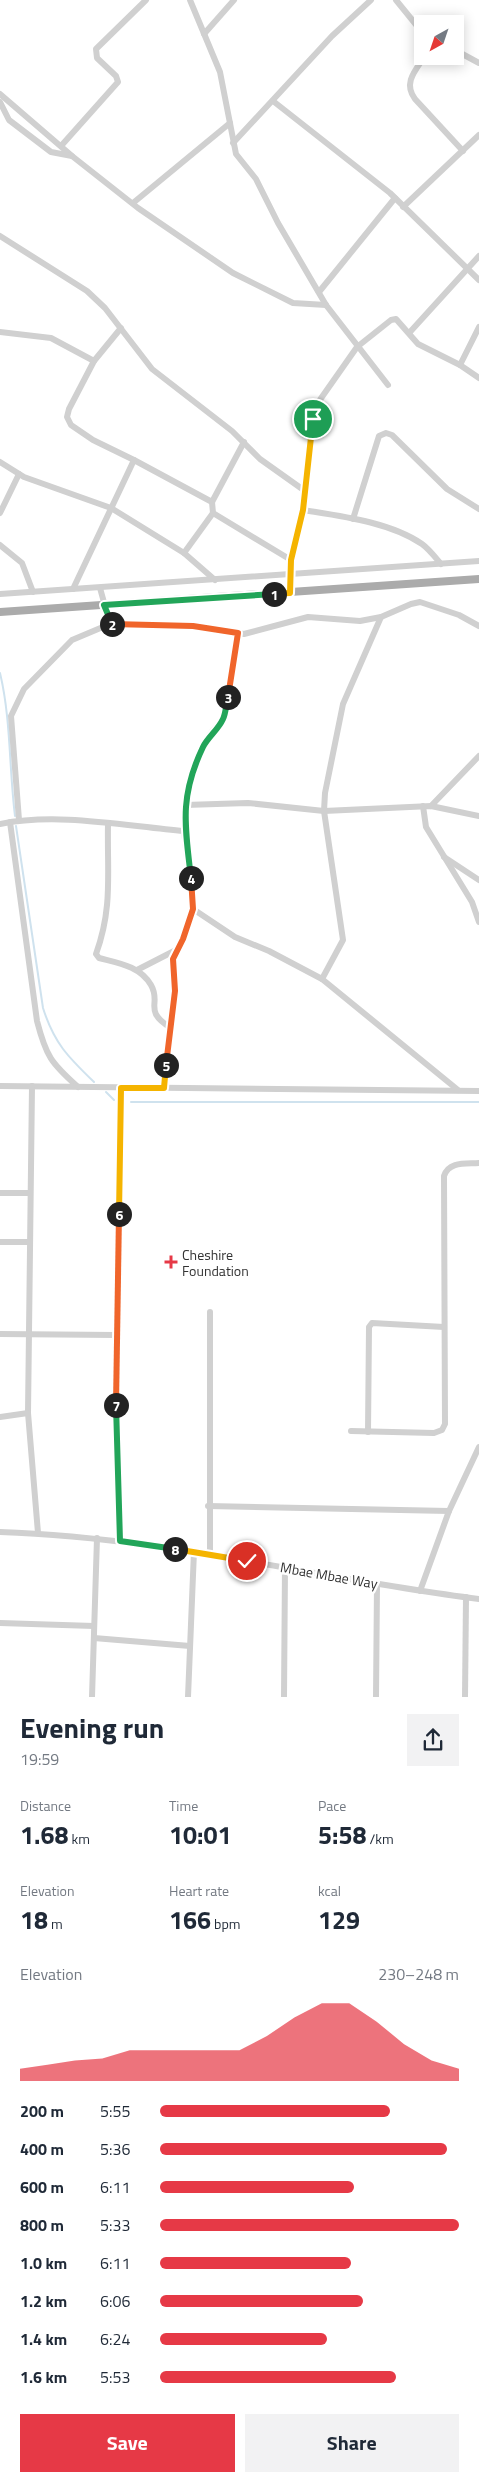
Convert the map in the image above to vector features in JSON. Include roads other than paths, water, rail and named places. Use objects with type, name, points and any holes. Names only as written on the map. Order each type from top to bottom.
[{"type":"main road","points":[[0,612],[479,579]]},
{"type":"street","points":[[60,146],[118,82],[116,76],[97,58],[96,49],[146,0]]},
{"type":"street","points":[[190,0],[220,72],[236,154],[253,173],[278,223],[326,305],[388,385]]},
{"type":"street","points":[[204,34],[234,0]]},
{"type":"street","points":[[233,144],[332,36],[371,0]]},
{"type":"street","points":[[396,0],[414,22]]},
{"type":"street","points":[[464,55],[479,63]]},
{"type":"street","points":[[419,65],[409,81],[409,90],[463,151]]},
{"type":"street","points":[[0,94],[72,156],[133,203],[238,276],[298,304],[326,305]]},
{"type":"street","points":[[273,100],[395,198],[479,280]]},
{"type":"street","points":[[0,102],[9,120],[37,142],[56,154],[72,156]]},
{"type":"street","points":[[133,203],[230,123]]},
{"type":"street","points":[[403,206],[479,135]]},
{"type":"street","points":[[319,292],[395,198]]},
{"type":"street","points":[[0,236],[87,291],[105,308],[152,369],[205,409],[266,463],[305,491]]},
{"type":"street","points":[[410,332],[479,256]]},
{"type":"street","points":[[290,593],[291,560],[303,510],[313,419],[317,404],[357,347],[393,318],[410,332],[418,344],[460,365],[479,378]]},
{"type":"street","points":[[460,365],[479,327]]},
{"type":"street","points":[[121,328],[94,361],[69,409],[67,420],[93,440],[212,502]]},
{"type":"street","points":[[0,332],[50,338],[94,361]]},
{"type":"street","points":[[353,519],[379,436],[386,433],[392,435],[447,489],[479,509]]},
{"type":"street","points":[[184,553],[213,513],[212,502],[244,442]]},
{"type":"street","points":[[73,589],[134,460]]},
{"type":"street","points":[[0,462],[20,474],[111,508],[184,553],[215,580]]},
{"type":"street","points":[[0,513],[20,474]]},
{"type":"street","points":[[303,510],[353,519],[413,539],[424,545],[441,564]]},
{"type":"street","points":[[213,513],[291,560]]},
{"type":"street","points":[[0,545],[22,563],[34,592]]},
{"type":"street","points":[[0,594],[479,561]]},
{"type":"street","points":[[100,588],[110,624]]},
{"type":"street","points":[[19,820],[13,710],[24,689],[72,640],[110,624],[193,626],[249,633],[308,617],[360,621],[381,616],[420,602],[460,615],[479,626]]},
{"type":"street","points":[[322,979],[343,940],[324,811],[327,784],[343,704],[381,616]]},
{"type":"street","points":[[164,1088],[175,991],[173,959],[183,939],[193,909],[194,898],[184,831],[185,805],[194,770],[202,750],[208,738],[222,720],[225,712],[238,633]]},
{"type":"street","points":[[431,806],[479,756]]},
{"type":"street","points":[[185,805],[248,804],[324,811],[431,806],[479,816]]},
{"type":"street","points":[[423,806],[426,827],[472,902],[479,922]]},
{"type":"street","points":[[0,824],[19,820],[45,819],[184,831]]},
{"type":"street","points":[[10,822],[37,1021],[43,1046],[52,1063],[78,1087]]},
{"type":"street","points":[[108,824],[110,895],[107,919],[96,954],[99,958],[125,964],[136,970],[151,985],[155,1015],[158,1020],[171,1028]]},
{"type":"street","points":[[443,856],[479,880]]},
{"type":"street","points":[[193,909],[235,937],[269,951],[322,979],[458,1090]]},
{"type":"street","points":[[136,970],[176,950]]},
{"type":"street","points":[[0,1086],[479,1091]]},
{"type":"street","points":[[32,1086],[28,1413],[38,1533]]},
{"type":"street","points":[[120,1541],[116,1421],[116,1335],[121,1088]]},
{"type":"street","points":[[351,1431],[434,1433],[442,1430],[444,1424],[444,1176],[446,1169],[451,1165],[479,1162]]},
{"type":"street","points":[[0,1193],[30,1193]]},
{"type":"street","points":[[0,1242],[29,1242]]},
{"type":"street","points":[[210,1312],[208,1506],[210,1555]]},
{"type":"street","points":[[368,1432],[370,1327],[372,1323],[444,1327]]},
{"type":"street","points":[[0,1334],[116,1335]]},
{"type":"street","points":[[0,1417],[28,1413]]},
{"type":"street","points":[[420,1591],[450,1512],[479,1447]]},
{"type":"street","points":[[208,1506],[450,1512]]},
{"type":"street","name":"Mbae Mbae Way","points":[[0,1532],[97,1538],[194,1551],[377,1584],[479,1599]]},
{"type":"street","points":[[92,1697],[97,1538]]},
{"type":"street","points":[[188,1697],[194,1551]]},
{"type":"street","points":[[284,1697],[285,1568]]},
{"type":"street","points":[[376,1697],[377,1584]]},
{"type":"street","points":[[465,1697],[466,1597]]},
{"type":"street","points":[[0,1623],[94,1626]]},
{"type":"street","points":[[94,1638],[190,1646]]},
{"type":"waterway","points":[[0,673],[8,726],[15,816]]},
{"type":"waterway","points":[[16,826],[43,1008],[52,1031],[63,1049],[94,1082]]},
{"type":"waterway","points":[[106,1092],[114,1100]]},
{"type":"waterway","points":[[131,1102],[479,1102]]},
{"type":"place","name":"Cheshire Foundation","points":[[171,1262]]}]
